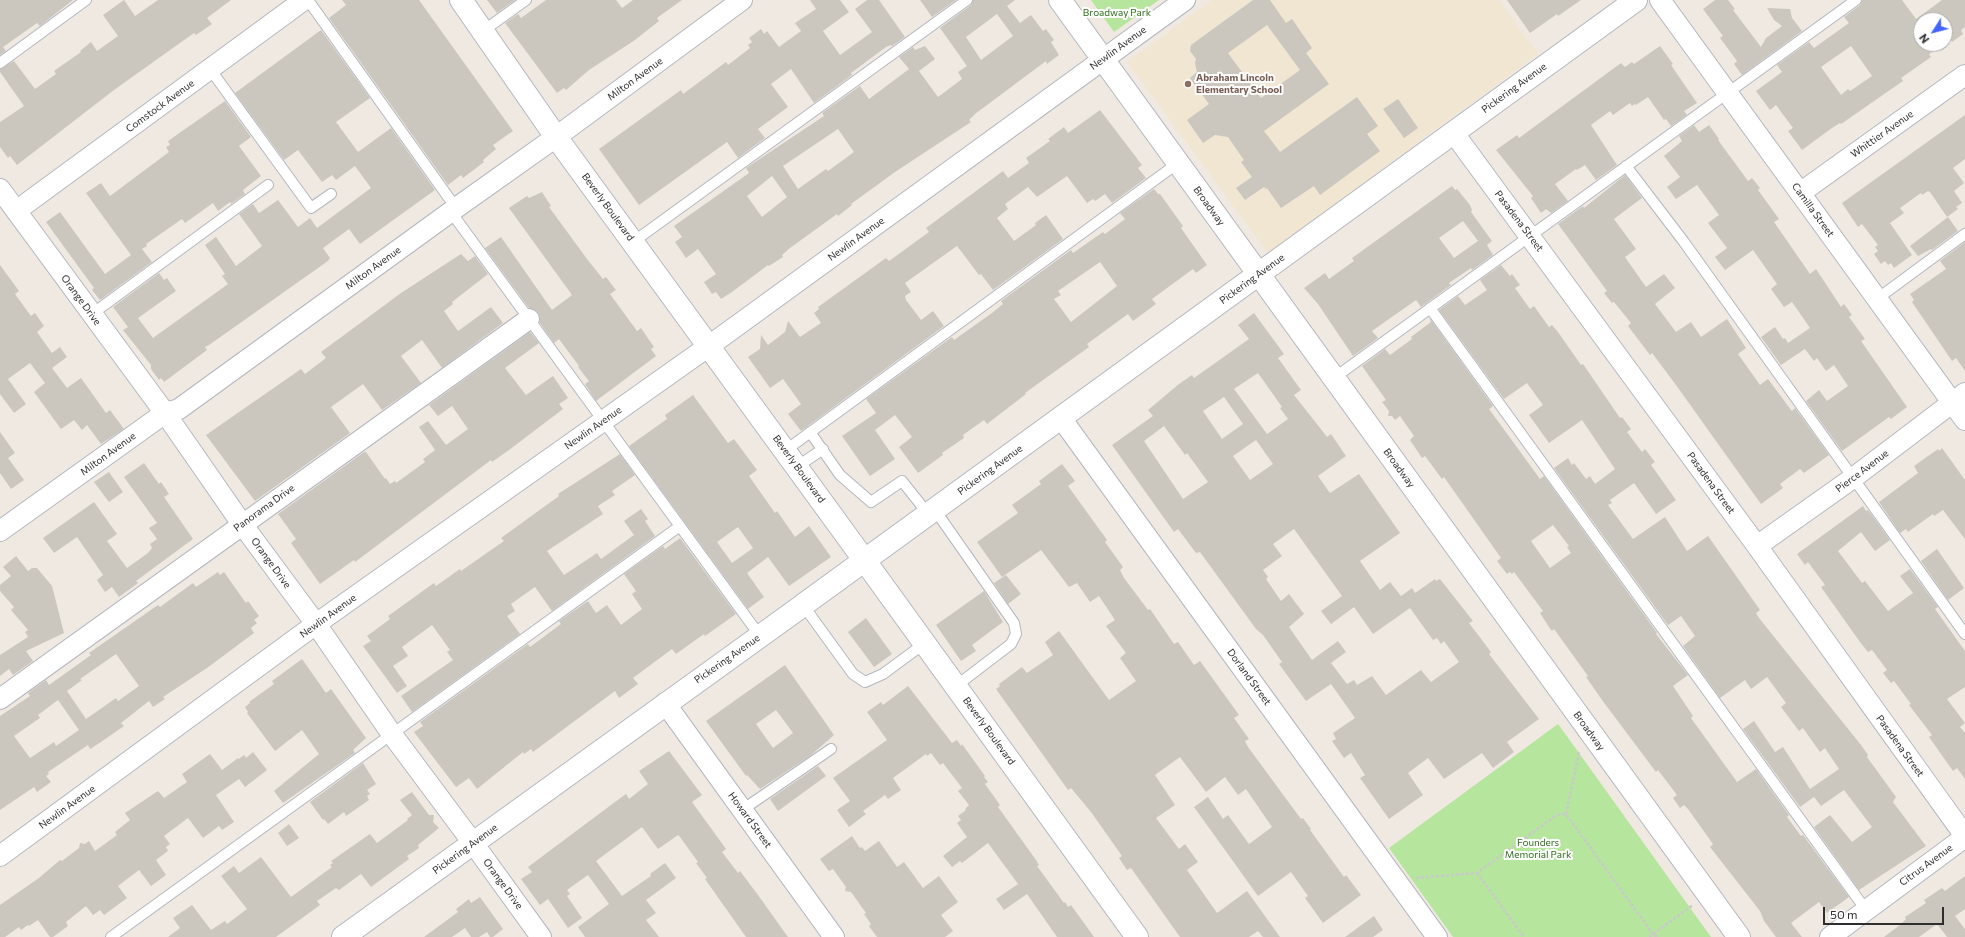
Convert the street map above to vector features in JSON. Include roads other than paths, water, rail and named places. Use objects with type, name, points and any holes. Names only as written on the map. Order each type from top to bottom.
[{"type":"street","name":"Comstock Avenue","points":[[16,211],[304,0]]},
{"type":"street","name":"Beverly Boulevard","points":[[461,0],[556,137],[792,458],[1137,937]]},
{"type":"street","name":"Milton Avenue","points":[[0,531],[165,413],[179,408],[556,137],[742,0]]},
{"type":"street","name":"Broadway","points":[[1060,0],[1739,937]]},
{"type":"street","name":"Newlin Avenue","points":[[0,856],[316,624],[709,346],[1185,0]]},
{"type":"street","name":"Pickering Avenue","points":[[343,937],[803,606],[1636,0]]},
{"type":"street","name":"Camilla Street","points":[[1660,0],[1877,299],[1958,397],[1965,420]]},
{"type":"street","name":"Whittier Avenue","points":[[1800,193],[1965,75]]},
{"type":"street","name":"Pasadena Street","points":[[1453,132],[1757,546],[1965,836]]},
{"type":"street","name":"Orange Drive","points":[[0,189],[165,413],[242,524],[316,624],[391,733],[473,843],[540,937]]},
{"type":"street","name":"Panorama Drive","points":[[0,699],[529,319]]},
{"type":"street","name":"Pierce Avenue","points":[[1757,546],[1853,478],[1958,397]]},
{"type":"street","name":"Dorland Street","points":[[1061,418],[1437,937]]},
{"type":"street","name":"Howard Street","points":[[665,704],[834,937]]},
{"type":"street","name":"Citrus Avenue","points":[[1830,937],[1965,836]]},
{"type":"lane","points":[[0,63],[86,0]]},
{"type":"lane","points":[[308,0],[529,319],[760,636]]},
{"type":"lane","points":[[483,31],[526,0]]},
{"type":"lane","points":[[633,242],[967,0]]},
{"type":"lane","points":[[1334,378],[1856,0]]},
{"type":"lane","points":[[210,69],[311,208],[331,194]]},
{"type":"lane","points":[[792,458],[810,432],[1178,163]]},
{"type":"lane","points":[[1626,166],[1684,242],[1965,634]]},
{"type":"lane","points":[[92,314],[268,185]]},
{"type":"lane","points":[[1877,299],[1965,234]]},
{"type":"lane","points":[[1430,308],[1866,910]]},
{"type":"lane","points":[[810,432],[840,475],[871,502],[902,481],[932,512],[1014,623],[1016,634],[1011,644],[956,686]]},
{"type":"lane","points":[[792,458],[823,449]]},
{"type":"lane","points":[[111,937],[391,733],[680,526]]},
{"type":"lane","points":[[803,606],[853,674],[865,682],[883,674],[925,643]]},
{"type":"lane","points":[[742,810],[831,749]]},
{"type":"place","name":"Abraham Lincoln Elementary School","points":[[1188,84]]},
{"type":"park label","name":"Broadway Park","points":[[1117,13]]},
{"type":"park label","name":"Founders Memorial Park","points":[[1538,848]]}]
